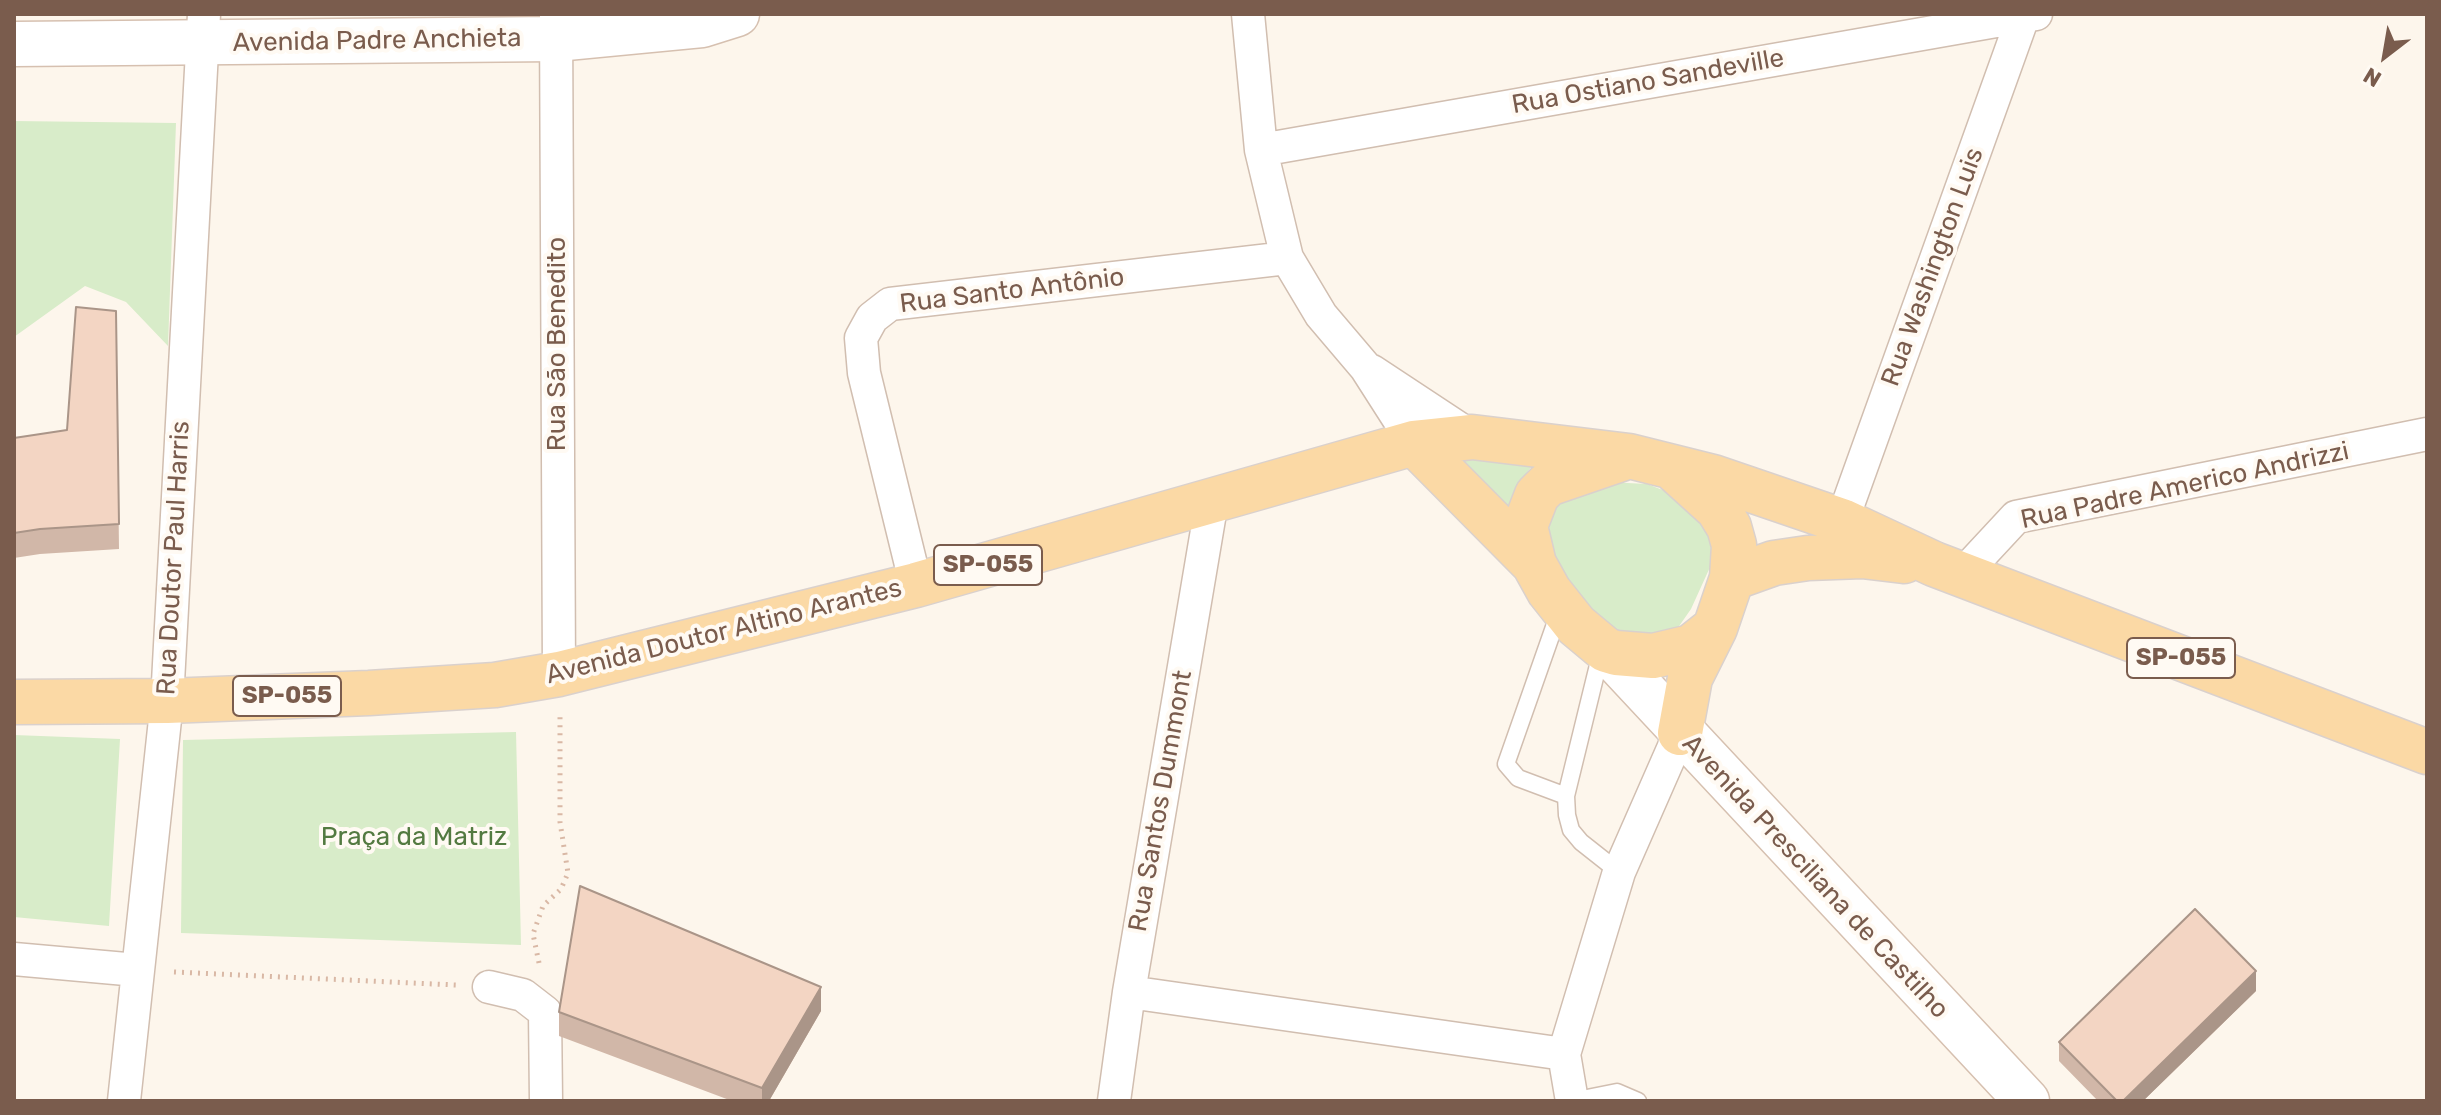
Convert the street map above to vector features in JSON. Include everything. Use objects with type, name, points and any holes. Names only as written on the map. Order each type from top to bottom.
[{"type":"main road","name":"SP-055","points":[[1414,443],[1472,437],[1650,461],[1713,477],[1842,521],[1949,569],[2427,752]]},
{"type":"main road","name":"Avenida Doutor Altino Arantes","points":[[14,702],[167,701],[495,685],[559,674],[916,585],[1414,443]]},
{"type":"main road","points":[[1414,443],[1534,564],[1576,625],[1604,649],[1653,656],[1676,652],[1691,647],[1715,628]]},
{"type":"main road","points":[[1534,564],[1525,526],[1537,495],[1548,484],[1572,474],[1650,461],[1718,509],[1729,527],[1734,545],[1732,578],[1715,628],[1690,678],[1680,733]]},
{"type":"main road","name":"SP-055","points":[[1732,578],[1774,563],[1808,558],[1862,556],[1949,569]]},
{"type":"street","name":"Avenida Padre Anchieta","points":[[14,44],[202,28],[702,25],[737,14]]},
{"type":"street","points":[[1248,14],[1261,150],[1287,258],[1321,315],[1366,368],[1414,443]]},
{"type":"street","name":"Rua Ostiano Sandeville","points":[[1261,150],[2028,15]]},
{"type":"street","name":"Rua Washington Luis","points":[[1842,521],[2028,15]]},
{"type":"street","name":"Rua São Benedito","points":[[556,26],[559,674]]},
{"type":"street","name":"Rua Doutor Paul Harris","points":[[124,1101],[167,701],[202,28]]},
{"type":"street","name":"Rua Santo Antônio","points":[[916,585],[864,373],[861,338],[872,318],[890,304],[1287,258]]},
{"type":"street","points":[[1366,368],[1472,437]]},
{"type":"street","name":"Rua Padre Americo Andrizzi","points":[[1949,569],[2016,517],[2427,434]]},
{"type":"street","name":"Rua Santos Dummont","points":[[1114,1101],[1129,992],[1212,501]]},
{"type":"street","name":"Avenida Presciliana de Castilho","points":[[1604,649],[2027,1101]]},
{"type":"street","points":[[1572,1101],[1564,1054],[1619,872],[1680,733]]},
{"type":"street","points":[[14,959],[137,970]]},
{"type":"street","points":[[489,987],[523,995],[545,1012],[546,1101]]},
{"type":"street","points":[[1129,992],[1564,1054]]},
{"type":"lane","points":[[1561,606],[1506,764],[1518,778],[1566,796]]},
{"type":"lane","points":[[1604,649],[1566,796],[1571,830],[1619,872]]},
{"type":"lane","points":[[1572,1101],[1617,1092],[1638,1101]]},
{"type":"path","points":[[545,1012],[533,934],[543,906],[561,889],[568,873],[560,822],[559,674]]},
{"type":"path","points":[[137,970],[489,987]]},
{"type":"green space","points":[[14,121],[176,123],[168,346],[126,302],[85,286],[14,337]]},
{"type":"green space","points":[[1439,449],[1533,465],[1520,481],[1508,524]]},
{"type":"green space","points":[[1608,482],[1647,484],[1689,500],[1706,514],[1716,554],[1691,609],[1675,632],[1640,641],[1612,633],[1581,604],[1537,529],[1547,502]]},
{"type":"green space","name":"Praça da Matriz","points":[[516,732],[521,945],[181,933],[183,740]]},
{"type":"green space","points":[[14,735],[120,739],[109,926],[14,917]]},
{"type":"building","points":[[76,307],[116,311],[119,524],[14,533],[14,438],[67,430]]},
{"type":"building","points":[[580,886],[821,987],[762,1088],[559,1012]]},
{"type":"building","points":[[2195,909],[2256,971],[2123,1101],[2117,1101],[2059,1042]]}]
